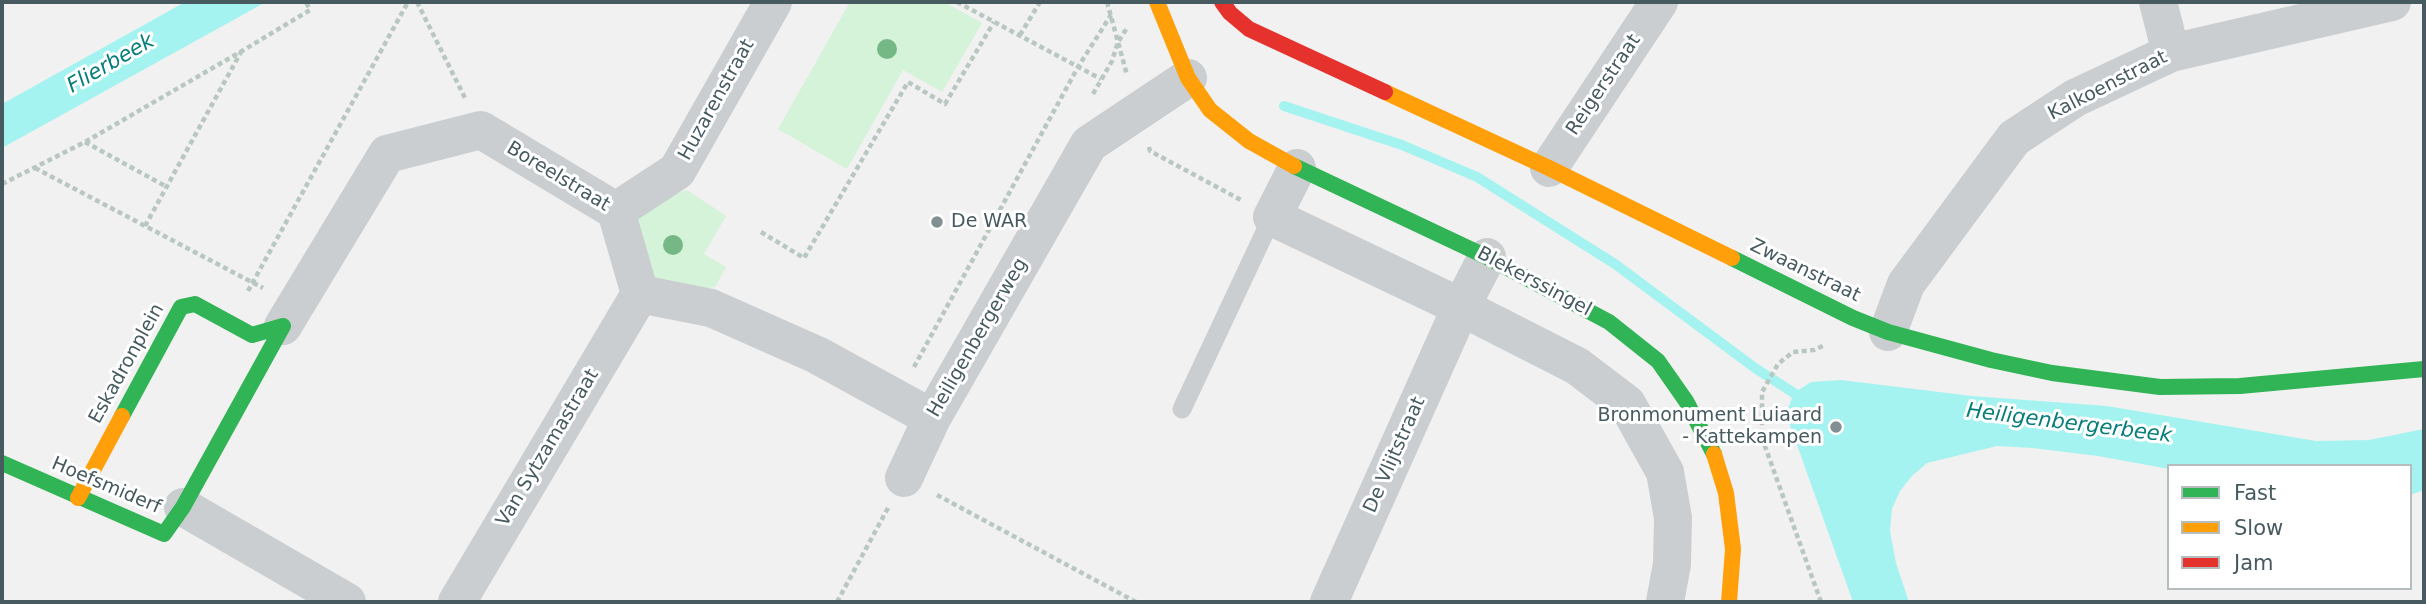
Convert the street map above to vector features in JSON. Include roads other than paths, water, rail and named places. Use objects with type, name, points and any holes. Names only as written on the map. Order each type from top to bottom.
[{"type":"street","name":"Huzarenstraat","points":[[616,211],[677,171],[773,2]]},
{"type":"street","points":[[1157,2],[1188,78]]},
{"type":"street","name":"Zwaanstraat","points":[[1222,2],[1230,13],[1249,29],[1549,168],[1853,318],[1888,332],[1991,360],[2052,373],[2160,387],[2240,386],[2424,369]]},
{"type":"street","name":"Reigerstraat","points":[[1549,168],[1660,2]]},
{"type":"street","points":[[2158,2],[2171,53]]},
{"type":"street","name":"Kalkoenstraat","points":[[1888,332],[1906,284],[2014,138],[2075,98],[2171,53],[2392,2]]},
{"type":"street","name":"Blekerssingel","points":[[1188,78],[1210,110],[1249,141],[1297,168],[1487,257],[1609,322],[1658,361],[1686,401],[1714,453],[1726,493],[1733,549],[1729,602]]},
{"type":"street","name":"Heiligenbergerweg","points":[[904,478],[932,418],[1089,144],[1188,78]]},
{"type":"street","name":"Boreelstraat","points":[[289,315],[387,154],[481,130],[616,211],[640,294]]},
{"type":"street","points":[[1297,168],[1272,217],[1577,366],[1627,404],[1665,472],[1673,518],[1672,564],[1665,602]]},
{"type":"street","name":"De Vlijtstraat","points":[[1329,602],[1461,307],[1487,257]]},
{"type":"street","points":[[640,294],[711,308],[817,355],[932,418]]},
{"type":"street","name":"Van Sytzamastraat","points":[[457,602],[640,294]]},
{"type":"street","name":"Eskadronplein","points":[[78,498],[181,307],[195,304],[252,335],[289,315]]},
{"type":"street","points":[[289,315],[183,507],[347,602]]},
{"type":"street","name":"Hoefsmiderf","points":[[2,463],[164,534],[183,507]]},
{"type":"lane","points":[[1182,409],[1272,217]]},
{"type":"water","name":"Flierbeek","points":[[185,2],[266,2],[2,148],[2,104]]},
{"type":"water","name":"Heiligenbergerbeek","points":[[1841,380],[1972,396],[2107,406],[2316,441],[2369,440],[2424,429],[2424,490],[2412,494],[2412,464],[2167,464],[2167,469],[2098,456],[1997,446],[1927,463],[1912,476],[1900,491],[1892,509],[1890,531],[1896,563],[1909,602],[1853,602],[1786,414],[1794,393],[1811,382]]},
{"type":"waterway","points":[[1284,106],[1402,145],[1477,177],[1615,264],[1755,368],[1794,393],[1802,404]]},
{"type":"place","name":"De WAR","points":[[937,222]]},
{"type":"place","name":"Bronmonument Luiaard - Kattekampen","points":[[1836,427]]}]
